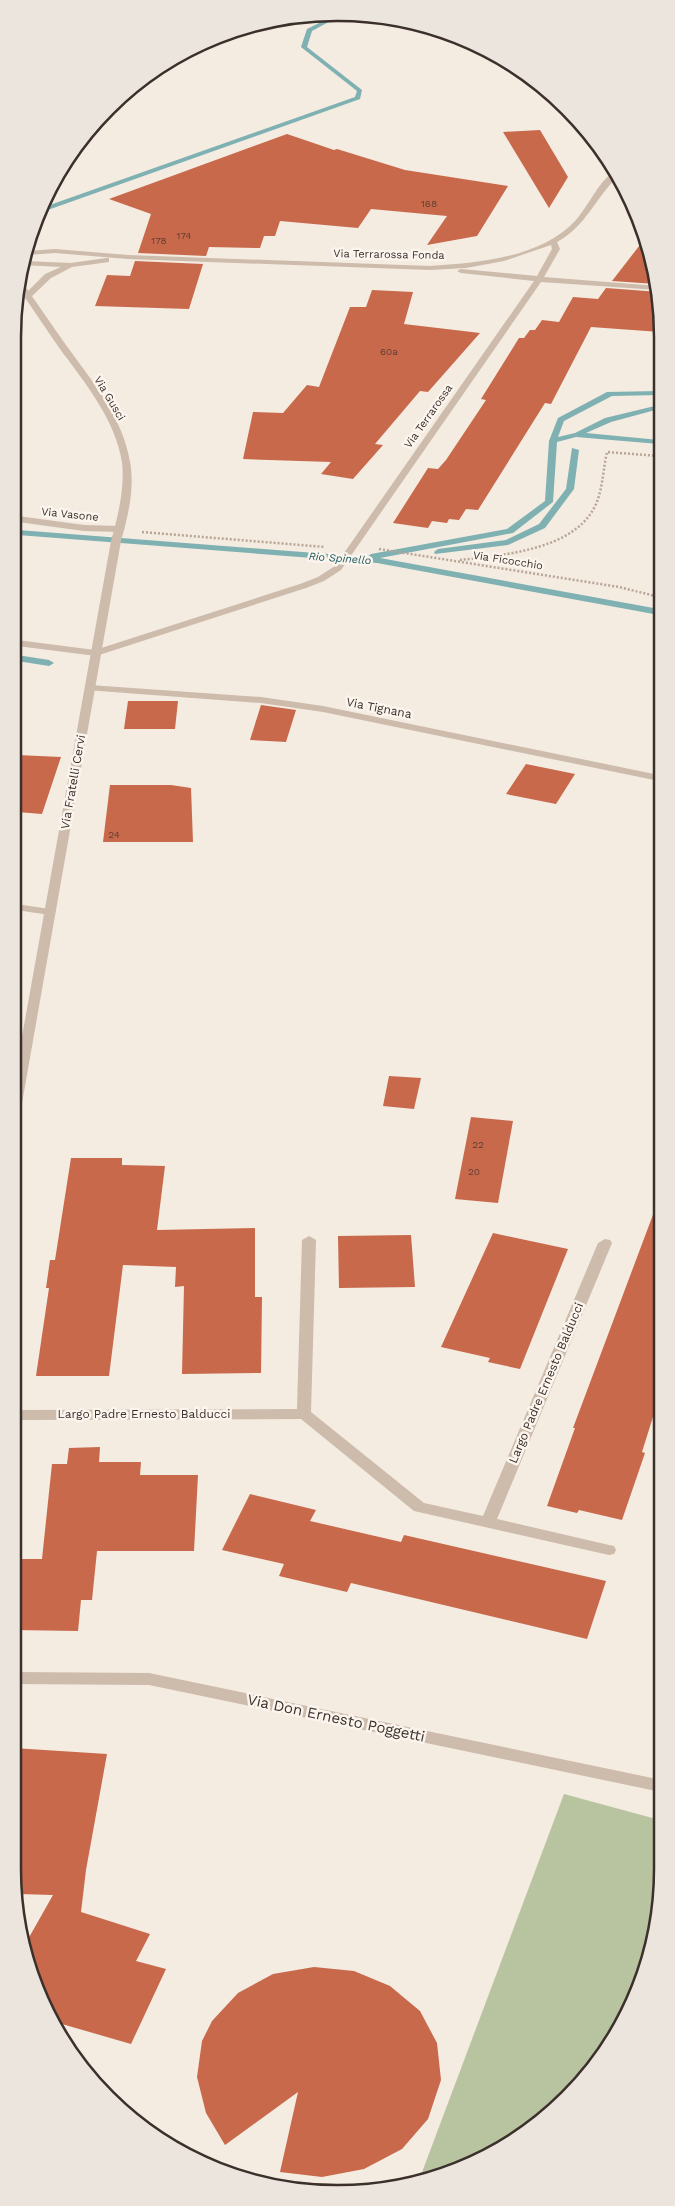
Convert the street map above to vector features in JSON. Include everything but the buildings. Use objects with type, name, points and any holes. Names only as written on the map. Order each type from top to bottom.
[{"type":"street","name":"Via Terrarossa Fonda","points":[[128,257],[430,268],[478,264],[515,256],[553,242],[573,227],[610,178]]},
{"type":"street","name":"Via Terrarossa","points":[[96,653],[302,586],[321,579],[338,568],[539,279],[556,249],[553,242]]},
{"type":"street","points":[[35,246],[55,251]]},
{"type":"street","points":[[33,253],[55,251],[128,257]]},
{"type":"street","points":[[30,263],[71,265],[128,257]]},
{"type":"street","points":[[24,295],[48,276],[71,265]]},
{"type":"street","points":[[430,268],[650,287]]},
{"type":"street","name":"Via Gusci","points":[[24,297],[100,399],[120,441],[126,462],[126,482],[120,529],[116,541]]},
{"type":"street","name":"Via Vasone","points":[[21,519],[84,528],[120,529]]},
{"type":"street","name":"Via Fratelli Cervi","points":[[21,1076],[116,541]]},
{"type":"street","points":[[21,644],[96,653]]},
{"type":"street","name":"Via Tignana","points":[[90,688],[261,700],[323,710],[654,777]]},
{"type":"street","points":[[21,909],[50,912]]},
{"type":"street","points":[[309,1240],[304,1414],[419,1507],[608,1550]]},
{"type":"street","name":"Largo Padre Ernesto Balducci","points":[[488,1522],[605,1243]]},
{"type":"street","name":"Largo Padre Ernesto Balducci","points":[[21,1415],[304,1414]]},
{"type":"street","name":"Via Don Ernesto Poggetti","points":[[21,1678],[149,1679],[654,1785]]},
{"type":"path","points":[[456,561],[514,552],[549,543],[571,532],[592,512],[600,488],[607,452],[654,456]]},
{"type":"path","name":"Via Ficocchio","points":[[120,529],[146,533],[351,549],[456,561],[619,587],[654,596]]},
{"type":"green space","points":[[564,1794],[654,1818],[653,1889],[648,1930],[630,1990],[600,2044],[561,2092],[530,2119],[496,2142],[477,2152],[459,2161],[422,2173]]},
{"type":"waterway","points":[[49,208],[358,98],[360,91],[304,47],[309,30],[326,22]]},
{"type":"waterway","points":[[553,441],[561,420],[610,394],[654,393]]},
{"type":"waterway","points":[[577,435],[608,420],[654,408]]},
{"type":"waterway","points":[[553,441],[576,435],[654,442]]},
{"type":"waterway","points":[[371,557],[510,531],[549,502],[553,441]]},
{"type":"waterway","points":[[438,552],[508,542],[542,526],[570,489],[575,450]]},
{"type":"waterway","name":"Rio Spinello","points":[[21,533],[377,560],[654,611]]},
{"type":"waterway","points":[[21,659],[49,663]]}]
